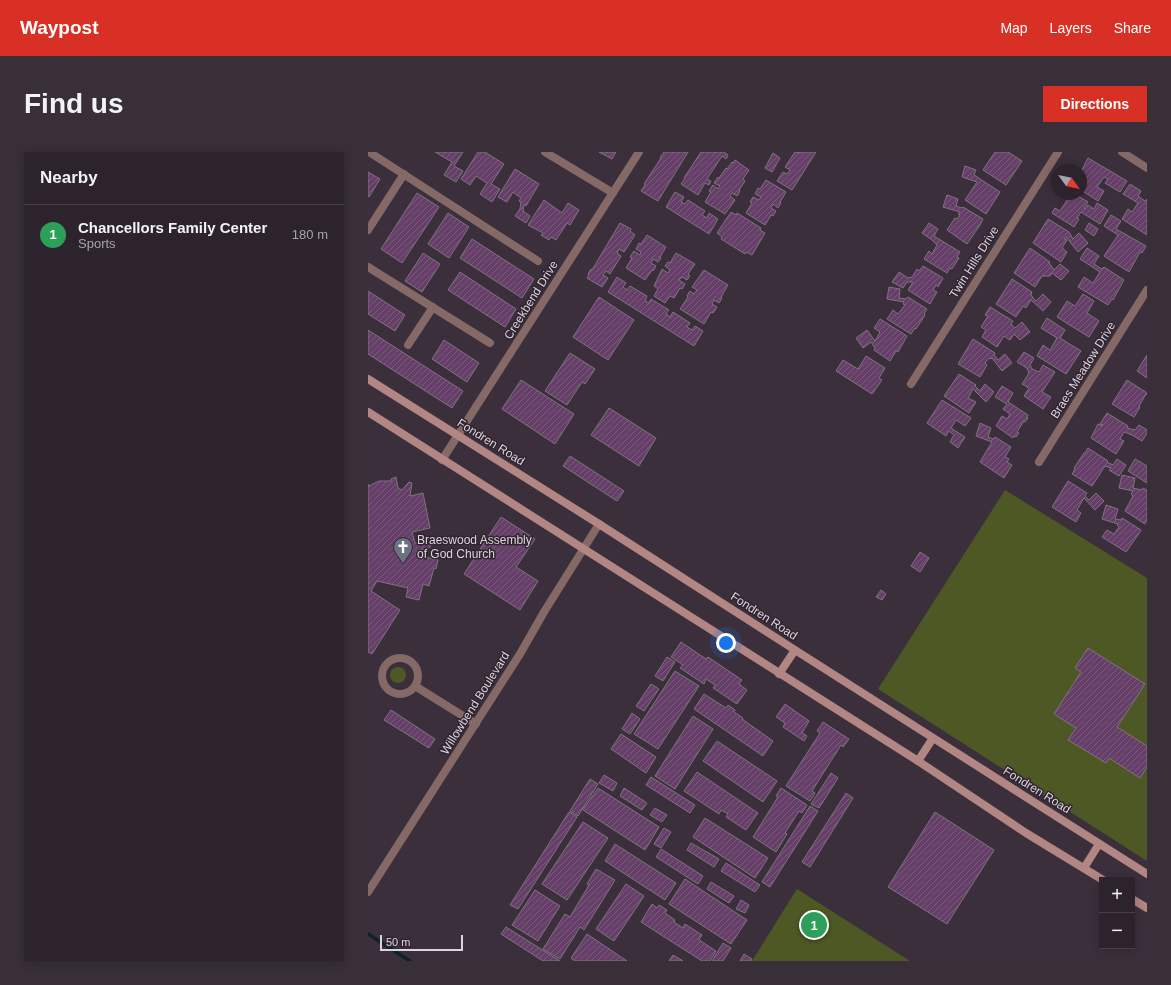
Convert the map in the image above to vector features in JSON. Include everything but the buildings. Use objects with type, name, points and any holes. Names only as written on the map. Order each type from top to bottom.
[{"type":"main road","name":"Fondren Road","points":[[368,379],[599,524],[1147,874]]},
{"type":"main road","points":[[368,412],[918,761],[1026,833],[1099,877]]},
{"type":"main road","points":[[779,674],[795,650]]},
{"type":"main road","points":[[918,761],[933,738]]},
{"type":"main road","points":[[1084,868],[1099,844]]},
{"type":"main road","points":[[1135,901],[1147,908]]},
{"type":"street","points":[[369,152],[538,261]]},
{"type":"street","points":[[545,152],[613,193]]},
{"type":"street","name":"Creekbend Drive","points":[[442,460],[639,152]]},
{"type":"street","name":"Twin Hills Drive","points":[[911,384],[1058,152]]},
{"type":"street","points":[[1122,152],[1147,168]]},
{"type":"street","points":[[368,230],[404,174]]},
{"type":"street","points":[[368,267],[490,343]]},
{"type":"street","name":"Braes Meadow Drive","points":[[1039,462],[1147,290]]},
{"type":"street","points":[[408,345],[433,307]]},
{"type":"street","name":"Willowbend Boulevard","points":[[369,890],[476,724],[599,524]]},
{"type":"street","points":[[394,659],[406,659],[411,662],[417,672],[418,678],[415,686],[408,693],[402,694],[391,692],[383,683],[381,677],[385,666],[389,661],[394,659]]},
{"type":"street","points":[[415,686],[476,724]]},
{"type":"green space","points":[[1005,490],[1147,578],[1147,861],[878,689]]},
{"type":"green space","points":[[398,667],[404,669],[406,675],[404,681],[398,683],[392,681],[390,675],[392,669]]},
{"type":"green space","points":[[797,889],[910,961],[752,961]]},
{"type":"waterway","points":[[368,934],[410,961]]},
{"type":"place","name":"Braeswood Assembly of God Church","points":[[403,564]]},
{"type":"place","name":"Chancellors Family Center","points":[[814,925]]}]
